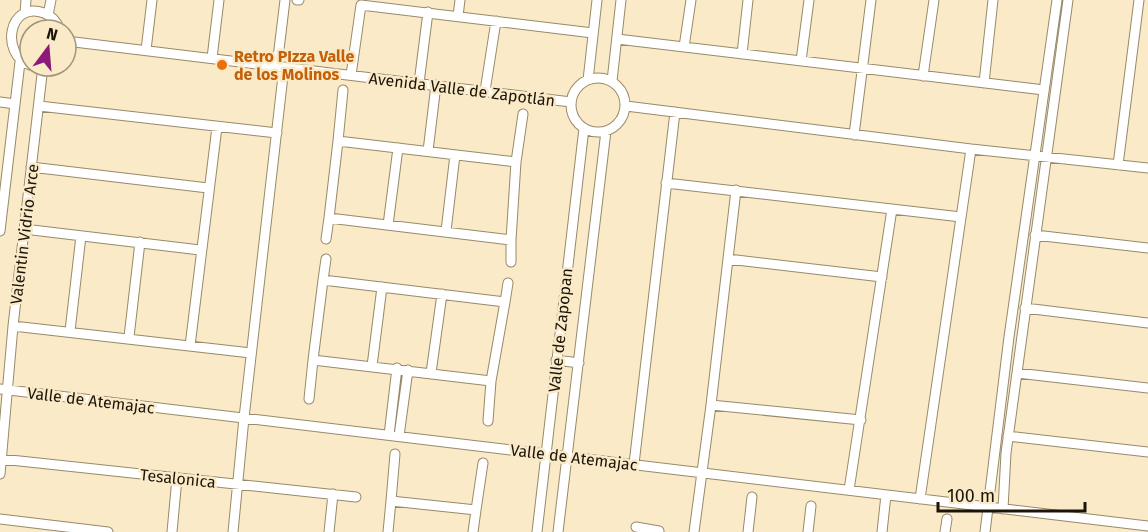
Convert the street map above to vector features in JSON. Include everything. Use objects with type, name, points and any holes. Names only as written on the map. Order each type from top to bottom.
[{"type":"street","points":[[25,12],[26,0]]},
{"type":"street","points":[[48,15],[51,0]]},
{"type":"street","points":[[146,50],[152,0]]},
{"type":"street","points":[[212,58],[219,0]]},
{"type":"street","points":[[232,532],[277,133],[285,0]]},
{"type":"street","points":[[458,16],[460,0]]},
{"type":"street","points":[[584,128],[594,132],[606,131],[616,126],[626,106],[619,87],[612,81],[596,78],[588,80],[597,0]]},
{"type":"street","points":[[612,81],[621,0]]},
{"type":"street","points":[[684,47],[691,0]]},
{"type":"street","points":[[742,54],[748,0]]},
{"type":"street","points":[[801,61],[808,0]]},
{"type":"street","points":[[854,135],[871,0]]},
{"type":"street","points":[[923,76],[934,0]]},
{"type":"street","points":[[984,83],[993,0]]},
{"type":"street","points":[[985,532],[1009,337],[1057,0]]},
{"type":"street","points":[[1003,509],[1008,436],[1068,0]]},
{"type":"street","points":[[1118,165],[1139,0]]},
{"type":"street","points":[[351,75],[361,5],[593,33]]},
{"type":"street","points":[[18,60],[10,51],[3,36],[12,22],[25,12],[41,12],[52,18]]},
{"type":"street","points":[[419,83],[428,12]]},
{"type":"street","points":[[485,91],[496,21]]},
{"type":"street","points":[[617,39],[1044,90]]},
{"type":"street","name":"Avenida Valle de Zapotlán","points":[[78,42],[571,102]]},
{"type":"street","name":"Valentin Vidrio Arce","points":[[0,231],[4,162],[18,78]]},
{"type":"street","name":"Valentin Vidrio Arce","points":[[0,474],[3,389],[13,326],[42,78]]},
{"type":"street","name":"Avenida Valle de Zapotlán","points":[[584,128],[576,121],[571,102],[580,85],[588,80]]},
{"type":"street","points":[[428,151],[436,85]]},
{"type":"street","points":[[327,239],[343,90]]},
{"type":"street","points":[[0,102],[15,104]]},
{"type":"street","points":[[39,106],[277,133]]},
{"type":"street","points":[[626,106],[1035,157],[1148,168]]},
{"type":"street","points":[[634,464],[675,112]]},
{"type":"street","points":[[511,262],[516,162],[523,114]]},
{"type":"street","points":[[190,346],[200,250],[217,127]]},
{"type":"street","name":"Valle de Zapopan","points":[[537,532],[584,128]]},
{"type":"street","name":"Valle de Zapopan","points":[[558,532],[606,131]]},
{"type":"street","points":[[338,141],[516,162]]},
{"type":"street","points":[[388,225],[398,148]]},
{"type":"street","points":[[920,499],[971,149]]},
{"type":"street","points":[[446,231],[455,155]]},
{"type":"street","points":[[31,166],[208,188]]},
{"type":"street","points":[[666,183],[961,217]]},
{"type":"street","points":[[694,532],[736,190]]},
{"type":"street","points":[[849,490],[892,209]]},
{"type":"street","points":[[329,218],[512,240]]},
{"type":"street","points":[[24,229],[200,250]]},
{"type":"street","points":[[1035,235],[1148,248]]},
{"type":"street","points":[[70,331],[81,236]]},
{"type":"street","points":[[129,338],[140,242]]},
{"type":"street","points":[[309,399],[326,259]]},
{"type":"street","points":[[728,259],[882,276]]},
{"type":"street","points":[[323,280],[505,303]]},
{"type":"street","points":[[488,421],[491,381],[508,283]]},
{"type":"street","points":[[372,366],[382,287]]},
{"type":"street","points":[[431,373],[442,294]]},
{"type":"street","points":[[1025,308],[1148,323]]},
{"type":"street","points":[[13,326],[252,353]]},
{"type":"street","points":[[314,360],[397,368],[491,381]]},
{"type":"street","points":[[556,360],[579,363]]},
{"type":"street","points":[[394,435],[397,368]]},
{"type":"street","points":[[394,435],[408,370]]},
{"type":"street","points":[[1017,373],[1148,388]]},
{"type":"street","name":"Valle de Atemajac","points":[[3,389],[1148,526]]},
{"type":"street","points":[[711,405],[861,420]]},
{"type":"street","points":[[1008,436],[1148,452]]},
{"type":"street","points":[[388,532],[395,454]]},
{"type":"street","name":"Tesalonica","points":[[1,459],[356,497]]},
{"type":"street","points":[[473,532],[483,463]]},
{"type":"street","points":[[171,532],[177,478]]},
{"type":"street","points":[[328,532],[333,494]]},
{"type":"street","points":[[882,532],[886,495]]},
{"type":"street","points":[[748,532],[753,497]]},
{"type":"street","points":[[392,501],[476,510]]},
{"type":"street","points":[[808,532],[811,506]]},
{"type":"street","points":[[0,519],[108,532]]},
{"type":"street","points":[[945,532],[946,519]]},
{"type":"street","points":[[636,526],[660,532]]},
{"type":"place","name":"Retro PIzza Valle de los Molinos","points":[[222,65]]}]
